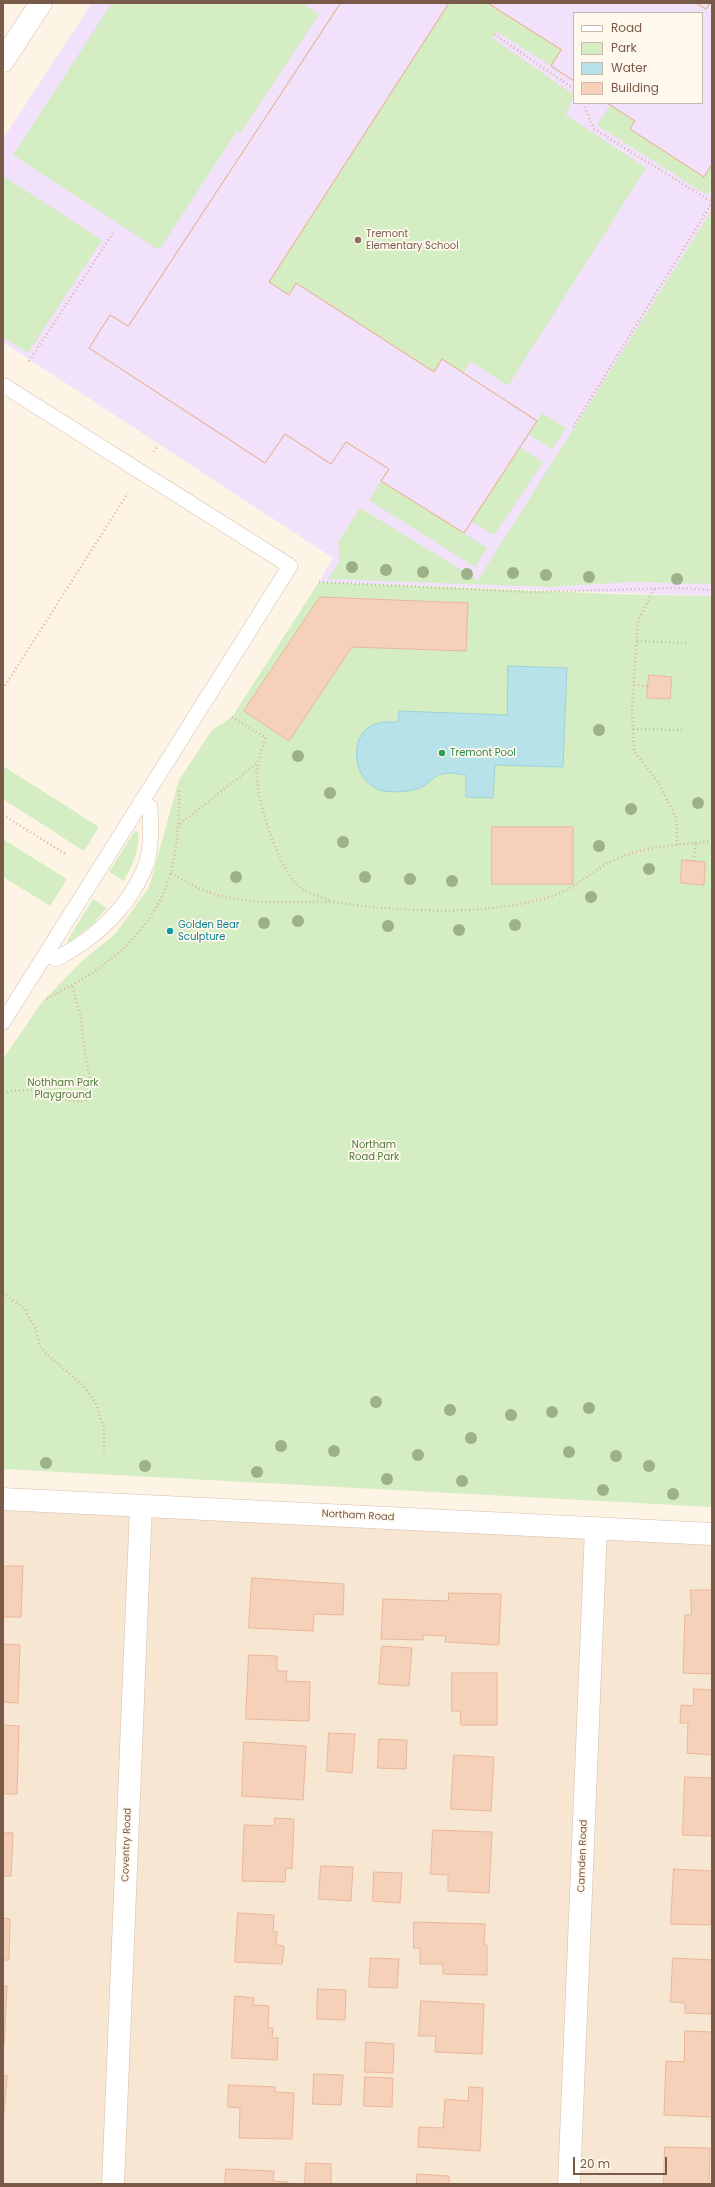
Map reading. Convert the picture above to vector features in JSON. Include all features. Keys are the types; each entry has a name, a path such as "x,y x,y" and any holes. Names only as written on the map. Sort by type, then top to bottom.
{"street":[{"path":"3,61 41,3"},
{"name":"Northam Road","path":"3,1498 712,1534"},
{"name":"Coventry Road","path":"112,2184 141,1506"},
{"name":"Camden Road","path":"569,2184 596,1528"}],"lane":[{"path":"3,385 290,566 3,1022"},
{"path":"46,953 56,959 78,947 112,919 129,894 144,870 152,830 150,807 142,802"}],"path":[{"path":"494,34 573,88"},
{"path":"573,427 712,202 594,129 583,104"},
{"path":"29,361 113,233"},
{"path":"3,689 158,445"},
{"path":"319,582 531,592 654,588 712,590"},
{"path":"654,588 638,621 634,685 634,750 658,782 677,819 677,845"},
{"path":"637,641 687,643"},
{"path":"634,685 648,686"},
{"path":"232,717 266,738 258,763 257,780 269,832 282,862 301,888 333,902"},
{"path":"633,729 684,730"},
{"path":"180,824 258,763"},
{"path":"3,815 67,855"},
{"path":"171,873 204,890 239,900 273,903 333,902 372,907 448,911 525,904 551,897 576,886 606,864 633,852 712,841"},
{"path":"694,861 696,843"},
{"path":"3,1092 22,1090 38,1091 74,1102 86,1100 90,1093 91,1084 84,1048 81,1017 72,984"},
{"path":"3,1293 25,1309 35,1328 41,1349 83,1385 95,1402 104,1428 104,1454"}],"shaded area":[{"name":"Tremont Elementary School","path":"92,3 712,3 712,596 319,582 333,558 3,342 3,139"},
{"path":"3,1499 712,1534 712,2184 3,2184"}],"green space":[{"path":"112,3 301,3 319,14 240,134 237,131 159,250 13,155"},
{"path":"449,3 488,3 561,50 551,66 496,31 492,38 573,94 566,115 646,168 508,386 470,361 464,373 442,359 434,372 297,283 289,295 269,282"},
{"path":"610,105 635,121 630,129 704,177 712,164 712,187 707,195 597,125"},
{"path":"3,176 102,240 28,353 3,337"},
{"path":"712,210 712,584 632,582 549,587 328,579 340,561 338,542 360,508 478,580"},
{"path":"542,413 566,428 552,449 528,434"},
{"path":"520,448 543,462 494,535 471,521"},
{"path":"381,481 487,548 475,567 369,500"},
{"name":"Northam Road Park","path":"319,582 615,594 712,596 712,1507 3,1469 3,1059 42,1002 81,962 116,933 149,887 179,780 212,730 232,717"},
{"path":"3,766 99,827 84,851 3,799"},
{"path":"135,831 138,832 139,839 137,851 124,881 109,872"},
{"path":"3,839 67,879 50,906 3,877"},
{"path":"93,899 107,908 93,924 69,942 67,941"}],"water":[{"path":"508,666 567,668 563,767 495,765 493,798 466,797 466,775 445,773 435,777 420,788 394,792 377,789 369,784 363,777 357,759 359,740 364,732 374,724 398,722 399,711 507,715"}],"building":[{"path":"341,3 449,3 269,282 289,295 296,283 434,372 442,359 537,421 464,533 381,481 389,469 346,442 331,464 285,434 265,463 89,348 110,315 128,326"},
{"path":"341,3 449,3 269,282 289,295 296,283 434,372 442,359 537,421 464,533 381,481 389,469 346,442 331,464 285,434 265,463 89,348 110,315 128,326"},
{"path":"488,3 696,3 706,9 710,3 712,5 712,164 704,177 630,129 635,121 609,104 703,104 703,12 573,12 573,80 551,66 561,50"},
{"path":"488,3 696,3 706,9 710,3 712,5 712,164 704,177 630,129 635,121 609,104 703,104 703,12 573,12 573,80 551,66 561,50"},
{"path":"320,597 468,603 466,651 352,647 289,741 244,711"},
{"path":"649,675 672,677 670,699 647,698"},
{"path":"492,827 573,827 573,884 492,884"},
{"path":"682,860 705,862 704,885 681,883"},
{"path":"3,1566 23,1566 21,1617 3,1617"},
{"path":"252,1578 344,1584 343,1615 314,1614 313,1631 249,1628"},
{"path":"691,1590 712,1590 712,1674 683,1673 685,1615 691,1615"},
{"path":"449,1593 501,1594 499,1645 445,1642 446,1636 423,1635 423,1640 381,1639 383,1599 448,1601"},
{"path":"3,1644 20,1645 18,1703 3,1702"},
{"path":"382,1646 412,1648 409,1686 379,1684"},
{"path":"249,1655 277,1656 277,1671 287,1671 286,1681 310,1682 309,1721 246,1719"},
{"path":"452,1673 497,1673 497,1725 461,1725 460,1711 452,1711"},
{"path":"694,1689 712,1690 712,1755 687,1753 688,1723 680,1723 681,1705 693,1706"},
{"path":"3,1725 19,1726 17,1794 3,1794"},
{"path":"329,1733 355,1734 352,1773 327,1771"},
{"path":"379,1739 407,1740 406,1769 378,1768"},
{"path":"244,1742 306,1746 303,1800 242,1796"},
{"path":"454,1755 494,1757 491,1811 451,1809"},
{"path":"685,1777 712,1778 712,1836 683,1835"},
{"path":"275,1818 294,1819 292,1869 286,1868 285,1882 242,1881 244,1825 274,1826"},
{"path":"433,1830 492,1832 489,1893 448,1891 448,1875 431,1874"},
{"path":"3,1833 13,1833 11,1876 3,1876"},
{"path":"321,1866 353,1867 351,1901 319,1899"},
{"path":"674,1869 712,1871 712,1916 710,1925 671,1924"},
{"path":"374,1872 402,1873 400,1903 373,1901"},
{"path":"238,1913 274,1915 273,1932 277,1932 276,1945 284,1946 282,1964 235,1962"},
{"path":"3,1918 10,1919 9,1960 3,1960"},
{"path":"414,1922 485,1924 484,1945 487,1945 487,1975 443,1974 443,1964 420,1964 420,1948 414,1948"},
{"path":"371,1958 399,1959 397,1988 369,1987"},
{"path":"673,1958 712,1960 711,2014 685,2013 685,2003 671,2002"},
{"path":"3,1986 7,1986 4,2046 3,2046"},
{"path":"318,1989 346,1990 345,2020 317,2019"},
{"path":"235,1996 254,1998 253,2005 269,2006 268,2028 273,2028 272,2038 278,2038 277,2060 232,2058"},
{"path":"421,2001 484,2004 482,2054 435,2052 436,2036 419,2036"},
{"path":"685,2031 712,2032 712,2117 664,2115 666,2061 684,2062"},
{"path":"366,2042 394,2044 393,2073 365,2072"},
{"path":"314,2074 343,2075 341,2105 313,2104"},
{"path":"3,2075 7,2076 3,2124"},
{"path":"365,2077 393,2078 392,2107 364,2106"},
{"path":"229,2085 275,2087 275,2092 294,2093 292,2139 239,2138 240,2108 228,2107"},
{"path":"469,2087 483,2088 480,2151 418,2147 419,2127 443,2128 445,2099 468,2101"},
{"path":"665,2147 710,2148 709,2184 664,2184"},
{"path":"306,2163 331,2164 331,2184 305,2184"},
{"path":"226,2169 274,2171 273,2181 288,2182 288,2184 225,2184"},
{"path":"417,2174 449,2176 449,2184 417,2184"}],"place":[{"name":"Tremont Elementary School","path":"358,240"},
{"name":"Tremont Pool","path":"442,753"},
{"name":"Golden Bear Sculpture","path":"170,931"}],"park label":[{"name":"Nothham Park Playground","path":"63,1088"}]}
